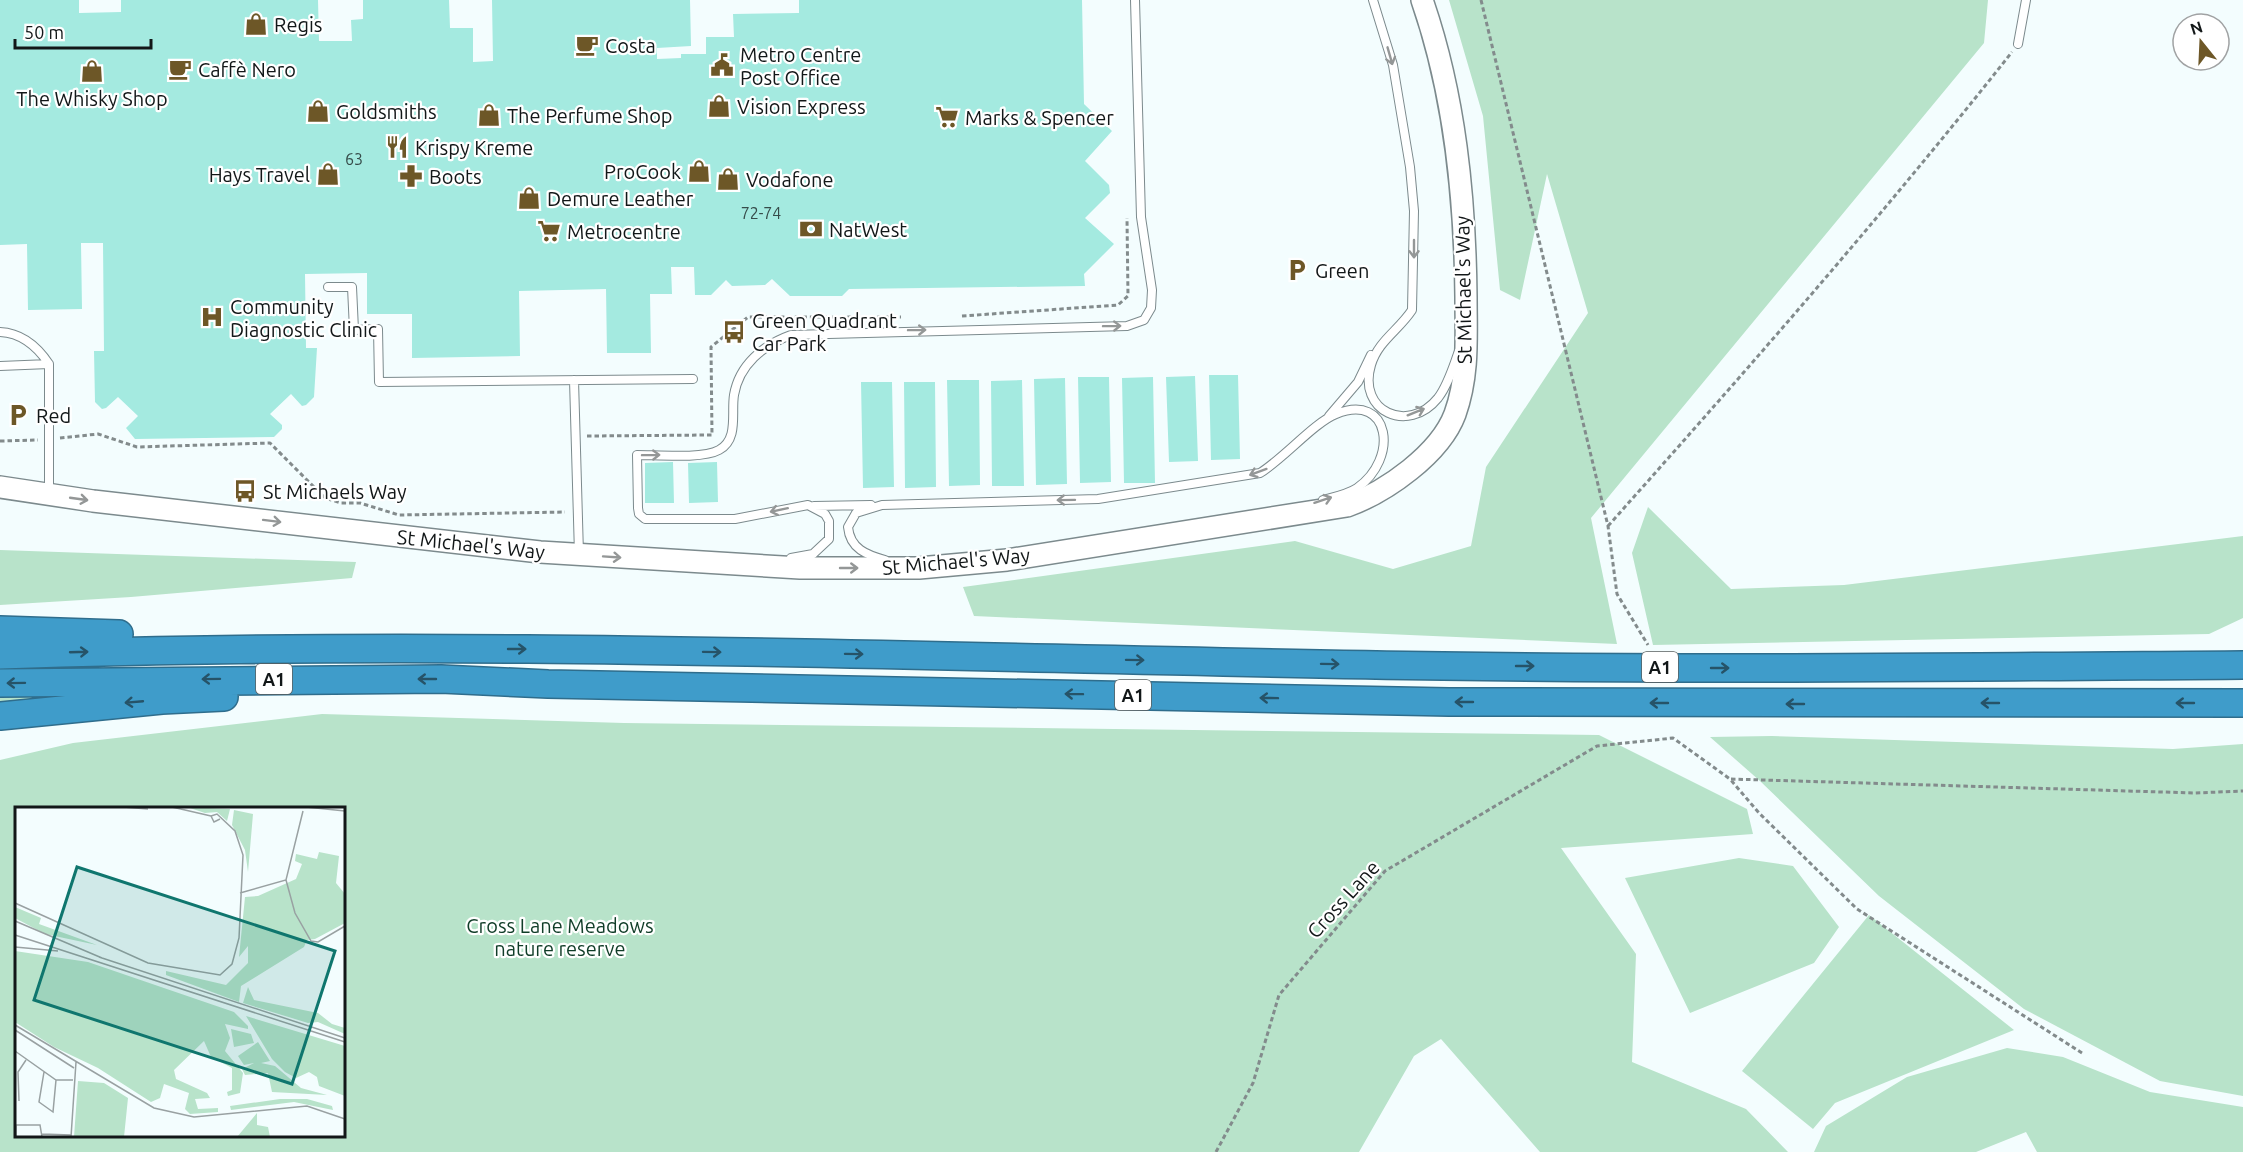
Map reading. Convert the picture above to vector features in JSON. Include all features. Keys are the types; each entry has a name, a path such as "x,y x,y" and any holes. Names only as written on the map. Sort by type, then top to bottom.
{"highway":[{"path":"0,630 276,637 458,649"},
{"name":"A1","path":"0,655 118,651 458,649 1457,666 1824,669 2243,665"},
{"name":"A1","path":"0,683 441,679 548,684 1449,702 2243,703"},
{"path":"0,716 162,700 244,697 433,698 548,684"}],"street":[{"name":"St Michael's Way","path":"0,487 436,541 579,555 800,568 919,568 1007,560 1328,510 1365,500 1400,477 1431,450 1454,415 1467,366 1465,253 1455,139 1443,75 1422,0"}],"lane":[{"path":"1135,0 1141,217 1152,290 1151,308 1144,320 1127,326 791,335 758,353 742,372 734,393 732,435 720,450 705,453 637,455 639,514 645,519 735,519 797,506 1098,499 1260,473 1278,462 1324,421 1358,382 1374,348 1406,320 1412,310 1414,211 1393,65 1373,0"},
{"path":"2018,44 2026,0"},
{"path":"328,287 352,287 354,330 378,329 380,382 693,379"},
{"path":"0,332 24,339 39,349 49,364 50,495"},
{"path":"1385,338 1370,367 1371,392 1380,408 1396,417 1417,413 1437,399 1466,332"},
{"path":"0,366 49,364"},
{"path":"574,380 579,555"},
{"path":"1267,518 1356,489 1378,466 1383,454 1384,435 1381,424 1372,416 1353,410 1334,415 1324,421"},
{"path":"882,505 855,513 848,527 853,543 862,552 872,556 919,568"},
{"path":"726,564 801,558 813,554 823,547 830,531 825,514 813,507"}],"path":[{"path":"1481,0 1608,526 1617,594 1648,645"},
{"path":"1608,526 1772,341 1940,143 2018,44"},
{"name":"Cross Lane","path":"1216,1152 1253,1083 1280,995 1385,871 1597,746 1673,738 1730,779"},
{"path":"1730,779 2195,793 2243,791"},
{"path":"1730,779 1759,813 1857,909 2082,1053"}],"green space":[{"path":"1449,0 1988,0 1984,43 1591,518 1617,644 974,616 963,587 1295,541 1393,569 1471,546 1486,467 1588,313 1547,174 1520,300 1500,290 1483,116"},
{"path":"1648,507 1731,589 1844,585 2243,536 2243,618 2209,634 1653,645 1632,553"},
{"path":"0,550 356,562 352,578 131,597 0,605"},
{"path":"45,692 42,701 0,708 0,695"},
{"name":"Cross Lane Meadows nature reserve","path":"322,714 624,723 1599,735 1747,809 1753,834 1561,848 1636,954 1632,1062 1746,1109 1788,1152 1540,1152 1441,1039 1414,1056 1359,1152 0,1152 0,760 73,743"},
{"path":"1772,736 2173,749 2243,744 2243,1096 2160,1081 2024,1009 1879,896 1760,781 1710,737"},
{"path":"1739,858 1793,866 1839,927 1814,963 1690,1013 1625,878"},
{"path":"1869,915 2014,1030 1835,1103 1813,1129 1742,1071"},
{"path":"2007,1048 2063,1057 2150,1092 2243,1107 2243,1152 2037,1152 2026,1132 1976,1152 1814,1152 1826,1126 1907,1077"}],"building":[{"name":"Metrocentre","path":"0,0 79,0 79,13 121,12 121,0 318,0 319,41 352,41 351,20 363,19 363,0 449,0 450,28 473,28 473,62 493,61 492,0 690,0 691,46 657,48 657,59 681,58 681,54 706,54 706,37 734,37 733,14 799,13 799,0 1082,0 1084,104 1112,131 1085,161 1109,185 1110,193 1085,218 1114,244 1084,274 1085,286 849,289 842,296 790,296 772,279 765,285 732,286 726,280 711,295 695,295 694,267 671,267 672,294 650,294 651,353 607,353 606,289 519,291 520,356 412,358 412,314 367,314 367,273 305,274 306,348 317,348 314,397 302,406 291,394 270,414 282,425 282,429 274,437 135,439 126,428 138,416 118,397 102,409 95,402 94,351 104,351 103,243 81,243 82,309 28,310 27,244 0,245"},
{"path":"1209,375 1238,375 1240,459 1211,460"},
{"path":"1195,376 1198,461 1169,462 1166,377"},
{"path":"1078,377 1109,377 1111,482 1080,483"},
{"path":"1153,377 1155,483 1124,483 1122,378"},
{"path":"1065,378 1067,484 1036,485 1034,379"},
{"path":"947,380 979,380 980,485 949,486"},
{"path":"1022,380 1024,486 992,486 991,381"},
{"path":"861,382 892,382 894,487 863,488"},
{"path":"904,382 935,382 936,487 905,488"},
{"path":"673,462 674,503 645,503 645,463"},
{"path":"717,462 718,502 689,503 688,463"}],"place":[{"name":"Regis","path":"256,24"},
{"name":"Costa","path":"587,45"},
{"name":"Metro Centre Post Office","path":"722,65"},
{"name":"Caffè Nero","path":"180,69"},
{"name":"The Whisky Shop","path":"92,71"},
{"name":"Vision Express","path":"719,106"},
{"name":"Goldsmiths","path":"318,111"},
{"name":"The Perfume Shop","path":"489,115"},
{"name":"Marks & Spencer","path":"947,117"},
{"name":"Krispy Kreme","path":"397,147"},
{"name":"ProCook","path":"699,171"},
{"name":"Hays Travel","path":"328,174"},
{"name":"Boots","path":"411,176"},
{"name":"Vodafone","path":"728,179"},
{"name":"Demure Leather","path":"529,198"},
{"name":"NatWest","path":"811,229"},
{"name":"Metrocentre","path":"549,231"},
{"name":"Green","path":"1297,270"},
{"name":"Community Diagnostic Clinic","path":"212,317"},
{"name":"Green Quadrant Car Park","path":"734,332"},
{"name":"Red","path":"18,415"},
{"name":"St Michaels Way","path":"245,491"}]}
